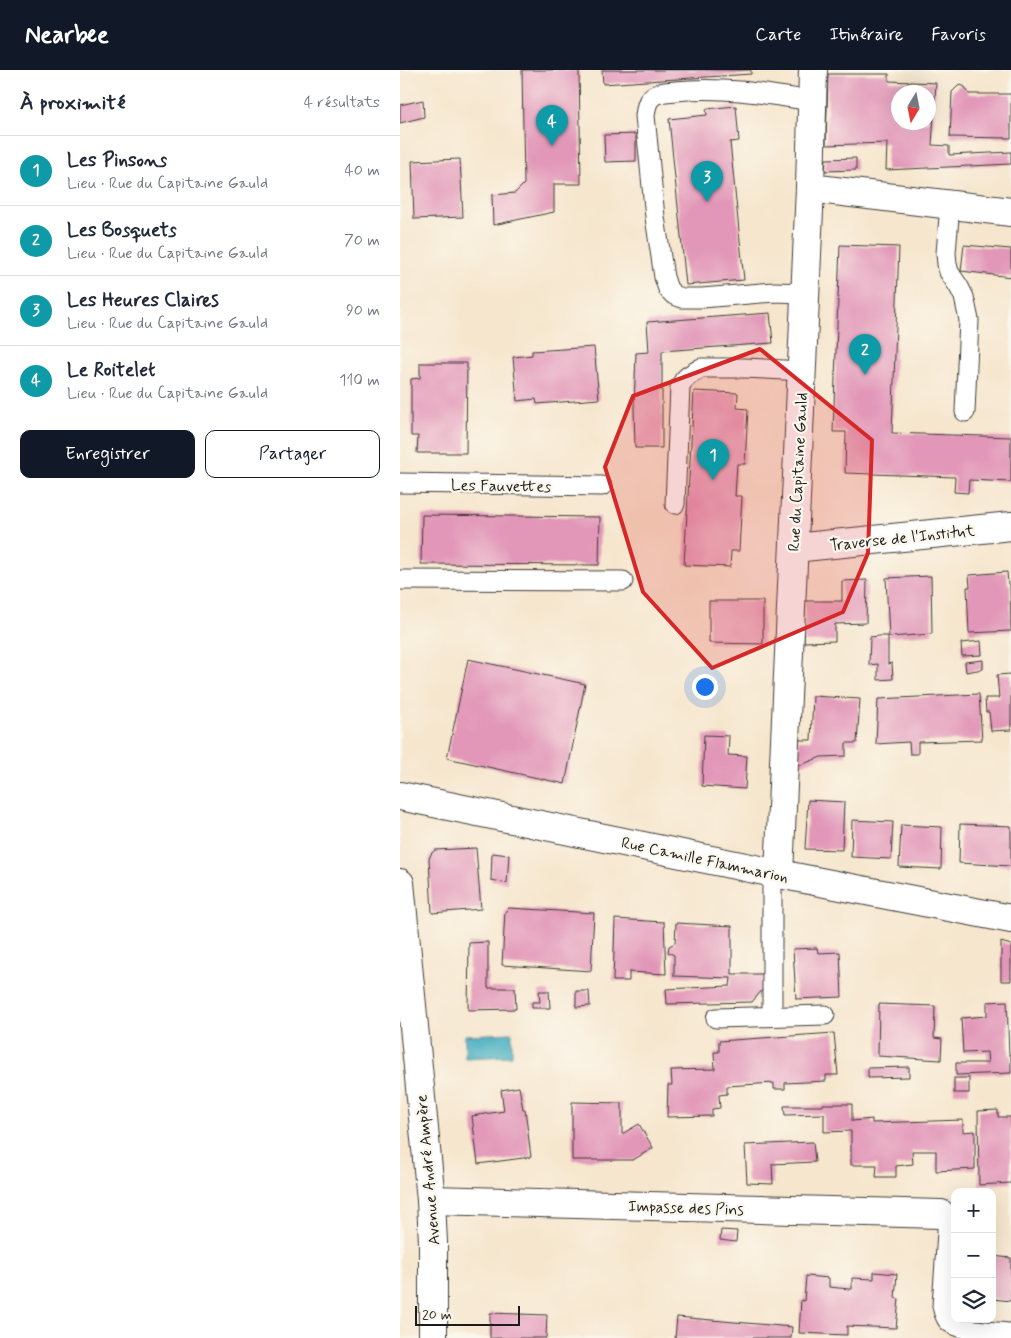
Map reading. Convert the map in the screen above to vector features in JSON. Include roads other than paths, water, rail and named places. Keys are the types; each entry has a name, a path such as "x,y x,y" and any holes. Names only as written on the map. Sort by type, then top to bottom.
{"street":[{"name":"Rue du Capitaine Gauld","path":"776,873 794,548 810,188 813,70"},
{"path":"810,188 1011,212"},
{"name":"Traverse de l'Institut","path":"794,548 1011,526"},
{"name":"Rue Camille Flammarion","path":"400,796 1011,919"},
{"name":"Avenue André Ampère","path":"400,883 431,1200 433,1338"},
{"name":"Impasse des Pins","path":"431,1200 940,1214"}],"lane":[{"path":"805,293 774,292 682,298 674,295 668,289 664,277 655,217 645,116 647,105 651,98 659,93 686,90 728,89 812,101"},
{"path":"950,205 946,253 947,264 949,272 964,297 969,320 965,412"},
{"path":"675,504 680,387 684,380 701,368 802,371"},
{"name":"Les Fauvettes","path":"400,484 602,486"},
{"path":"400,580 623,581"},
{"path":"772,1016 776,873"},
{"path":"716,1018 825,1015"},
{"path":"940,1214 947,1226 942,1306 944,1314 948,1320 966,1333 1011,1333"}],"water":[{"path":"512,1033 512,1056 465,1058 465,1035"}],"place":[{"name":"Le Roitelet","path":"552,146"},
{"name":"Les Heures Claires","path":"707,202"},
{"name":"Les Bosquets","path":"865,375"},
{"name":"Les Pinsons","path":"713,480"}]}
